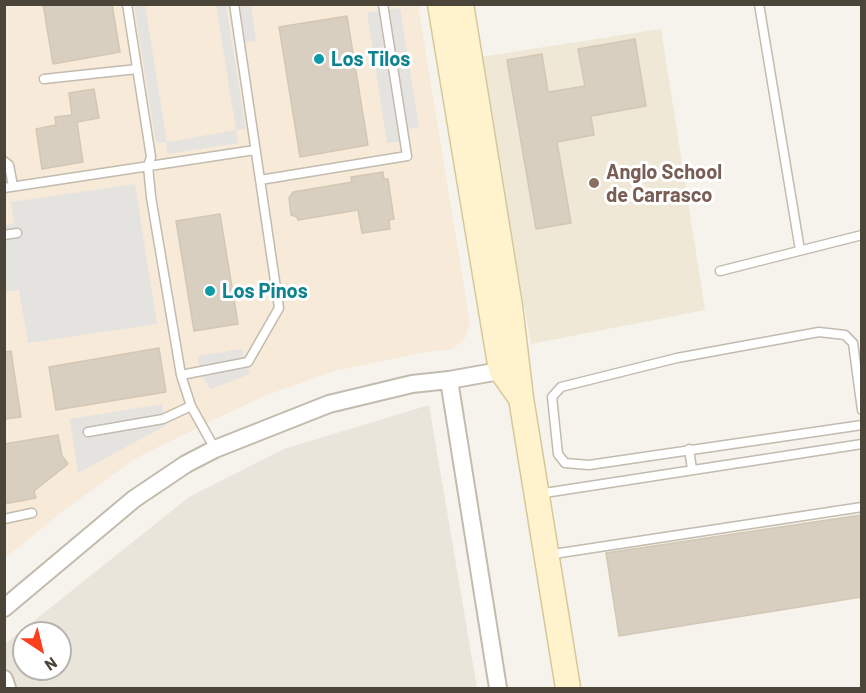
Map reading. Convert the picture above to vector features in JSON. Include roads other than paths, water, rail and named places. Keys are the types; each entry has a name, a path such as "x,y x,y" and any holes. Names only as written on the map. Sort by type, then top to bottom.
{"street":[{"path":"440,4 509,369 521,399 568,688"},
{"path":"461,4 509,369"},
{"path":"4,608 134,499 186,464 215,449 330,404 412,384 509,369"},
{"path":"449,380 498,688"},
{"path":"4,679 7,688"}],"lane":[{"path":"127,4 151,157 148,166 151,197 181,375 191,406 215,449"},
{"path":"181,375 248,362 279,308 234,4"},
{"path":"260,180 407,156 382,4"},
{"path":"759,4 800,250"},
{"path":"44,79 137,69"},
{"path":"4,161 9,165 9,187 255,150"},
{"path":"4,235 17,233"},
{"path":"720,271 861,235"},
{"path":"861,410 853,343 845,335 819,332 677,358 561,387 552,397 558,454 565,463 589,465 861,425"},
{"path":"88,432 163,419 191,406"},
{"path":"537,494 861,444"},
{"path":"689,449 692,469"},
{"path":"546,555 861,507"},
{"path":"4,519 32,513"}],"place":[{"name":"Los Tilos","path":"319,59"},
{"name":"Anglo School de Carrasco","path":"594,183"},
{"name":"Los Pinos","path":"210,291"}]}
